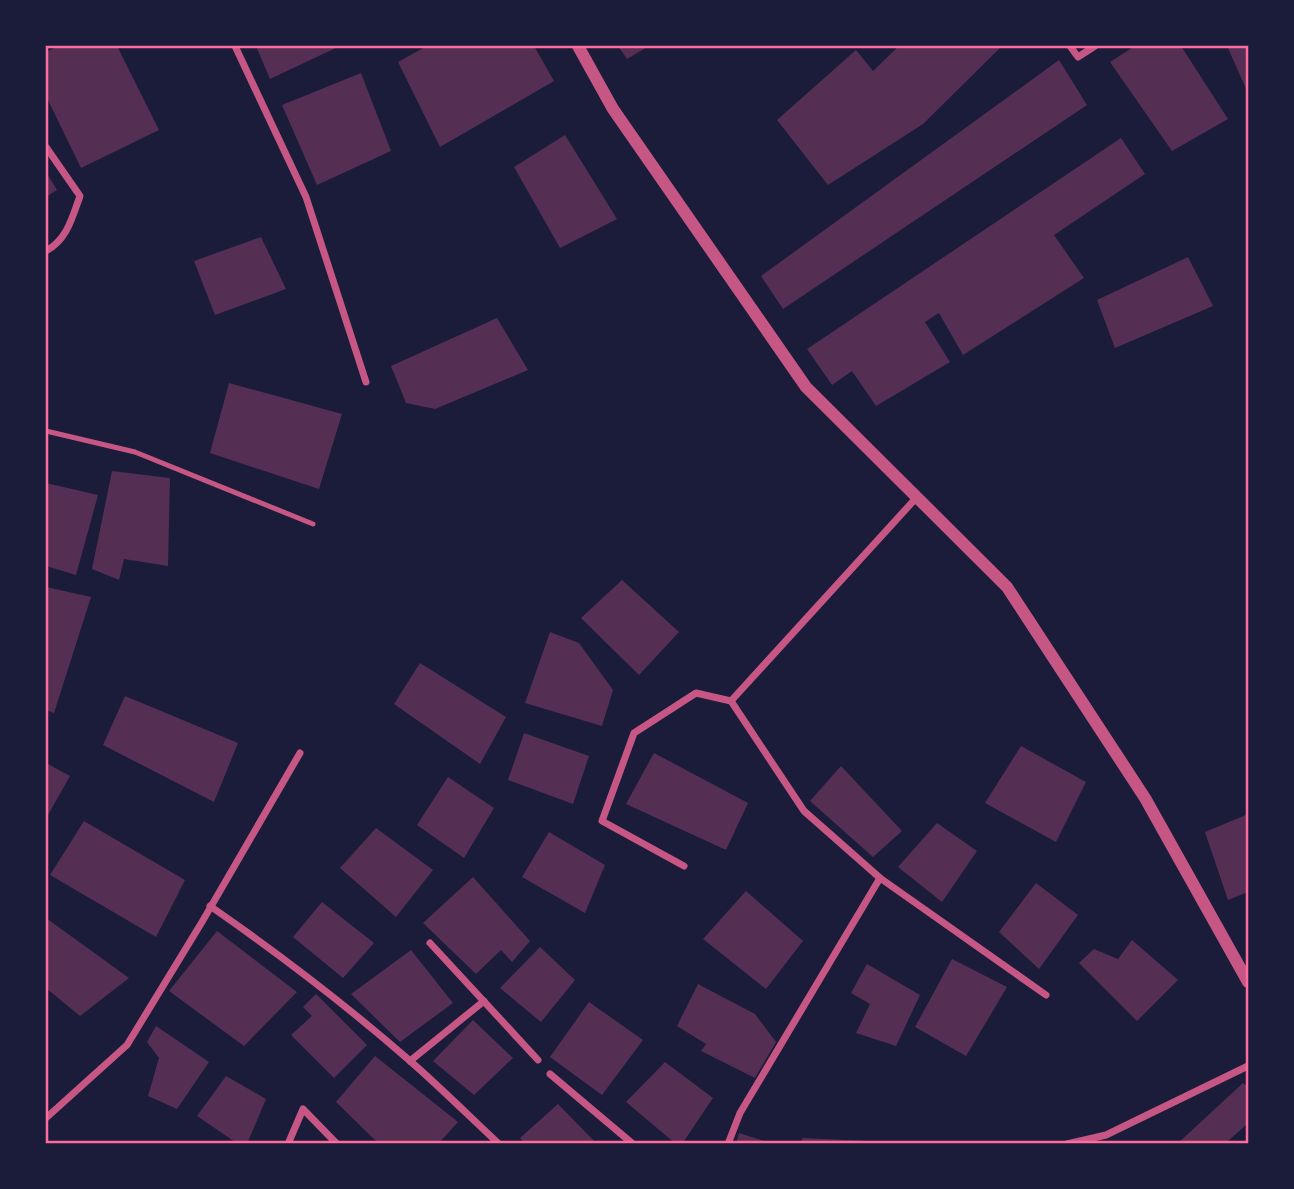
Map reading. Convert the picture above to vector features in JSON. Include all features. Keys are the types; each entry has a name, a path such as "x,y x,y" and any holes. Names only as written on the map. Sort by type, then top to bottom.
{"street":[{"path":"235,46 306,197 366,382"},
{"path":"578,46 613,109 806,387 1007,587 1145,798 1248,982"},
{"path":"1070,46 1078,57 1095,46"},
{"path":"46,147 80,196 68,229 54,247 46,251"},
{"path":"731,701 917,497"},
{"path":"684,866 602,821 634,733 696,692 731,701 804,811 880,878 1046,995"},
{"path":"46,1118 127,1045 300,753"},
{"path":"728,1143 740,1113 880,878"},
{"path":"210,906 280,956 410,1061 499,1143"},
{"path":"430,943 538,1060"},
{"path":"410,1061 484,1001"},
{"path":"1067,1143 1106,1135 1248,1066"},
{"path":"551,1074 633,1143"},
{"path":"288,1143 303,1109 337,1143"}],"lane":[{"path":"46,431 135,452 313,524"}],"building":[{"path":"58,46 117,46 159,130 81,168 46,96 46,52"},
{"path":"256,46 340,46 270,79"},
{"path":"427,46 534,46 554,81 440,147 398,62"},
{"path":"618,46 649,46 627,59"},
{"path":"899,46 1002,46 923,124 828,185 777,120 856,50 873,71"},
{"path":"1135,46 1181,46 1228,119 1172,151 1110,62"},
{"path":"1227,46 1248,46 1248,93"},
{"path":"1059,60 1087,105 783,309 761,276"},
{"path":"361,73 391,151 317,185 282,105"},
{"path":"565,135 617,219 560,248 514,167"},
{"path":"1121,138 1145,174 1054,235 1084,278 963,355 939,313 925,322 950,362 876,406 852,371 832,385 807,349"},
{"path":"46,172 57,190 46,197"},
{"path":"261,237 286,289 215,315 194,261"},
{"path":"1188,257 1213,306 1115,348 1097,300"},
{"path":"497,318 528,370 435,409 406,403 391,366"},
{"path":"229,383 342,414 319,489 210,453"},
{"path":"112,471 170,478 168,566 124,559 119,580 92,569"},
{"path":"46,483 98,495 76,575 46,566"},
{"path":"622,580 679,632 639,675 581,618"},
{"path":"46,587 91,597 54,713 46,710"},
{"path":"550,632 579,643 613,690 602,726 525,703"},
{"path":"420,663 506,717 480,764 394,704"},
{"path":"125,696 238,743 214,802 103,745"},
{"path":"524,733 589,756 573,804 508,780"},
{"path":"1021,746 1086,782 1056,842 985,803"},
{"path":"654,753 748,803 726,850 626,804"},
{"path":"46,763 70,776 48,815 46,814"},
{"path":"841,766 902,831 873,857 810,801"},
{"path":"448,777 494,808 464,858 417,825"},
{"path":"1248,814 1248,892 1228,900 1205,832"},
{"path":"84,821 185,880 156,937 50,875"},
{"path":"937,823 977,851 942,902 898,867"},
{"path":"376,828 433,870 396,917 340,868"},
{"path":"549,832 605,865 585,913 522,877"},
{"path":"473,877 530,941 512,962 501,950 476,974 423,923"},
{"path":"1036,883 1078,915 1039,969 999,932"},
{"path":"746,891 803,941 766,989 703,939"},
{"path":"322,902 374,943 343,978 293,937"},
{"path":"46,918 129,978 80,1016 46,988"},
{"path":"217,931 297,992 244,1046 169,991"},
{"path":"1132,940 1178,980 1137,1021 1079,963 1094,949 1118,959"},
{"path":"540,947 575,980 541,1022 500,988"},
{"path":"411,950 453,1003 400,1042 351,994"},
{"path":"952,959 1007,987 966,1056 915,1027"},
{"path":"867,964 920,995 896,1046 856,1033 870,1004 851,993"},
{"path":"698,984 755,1014 776,1042 755,1078 701,1051 706,1044 677,1026"},
{"path":"316,994 367,1045 334,1078 291,1035 312,1016 303,1007"},
{"path":"589,1002 643,1040 602,1095 550,1057"},
{"path":"473,1020 513,1058 474,1095 433,1061"},
{"path":"156,1026 209,1062 177,1109 148,1096 159,1058 147,1042"},
{"path":"375,1056 458,1122 438,1144 379,1144 336,1102"},
{"path":"665,1062 713,1098 682,1144 676,1144 626,1102"},
{"path":"226,1076 266,1099 247,1144 238,1144 197,1116"},
{"path":"1243,1083 1248,1087 1248,1123 1228,1141 1230,1144 1177,1144"},
{"path":"558,1104 597,1144 525,1144 520,1138"},
{"path":"739,1133 770,1143 770,1144 736,1144"},
{"path":"802,1138 868,1141 868,1144 802,1144"}]}
